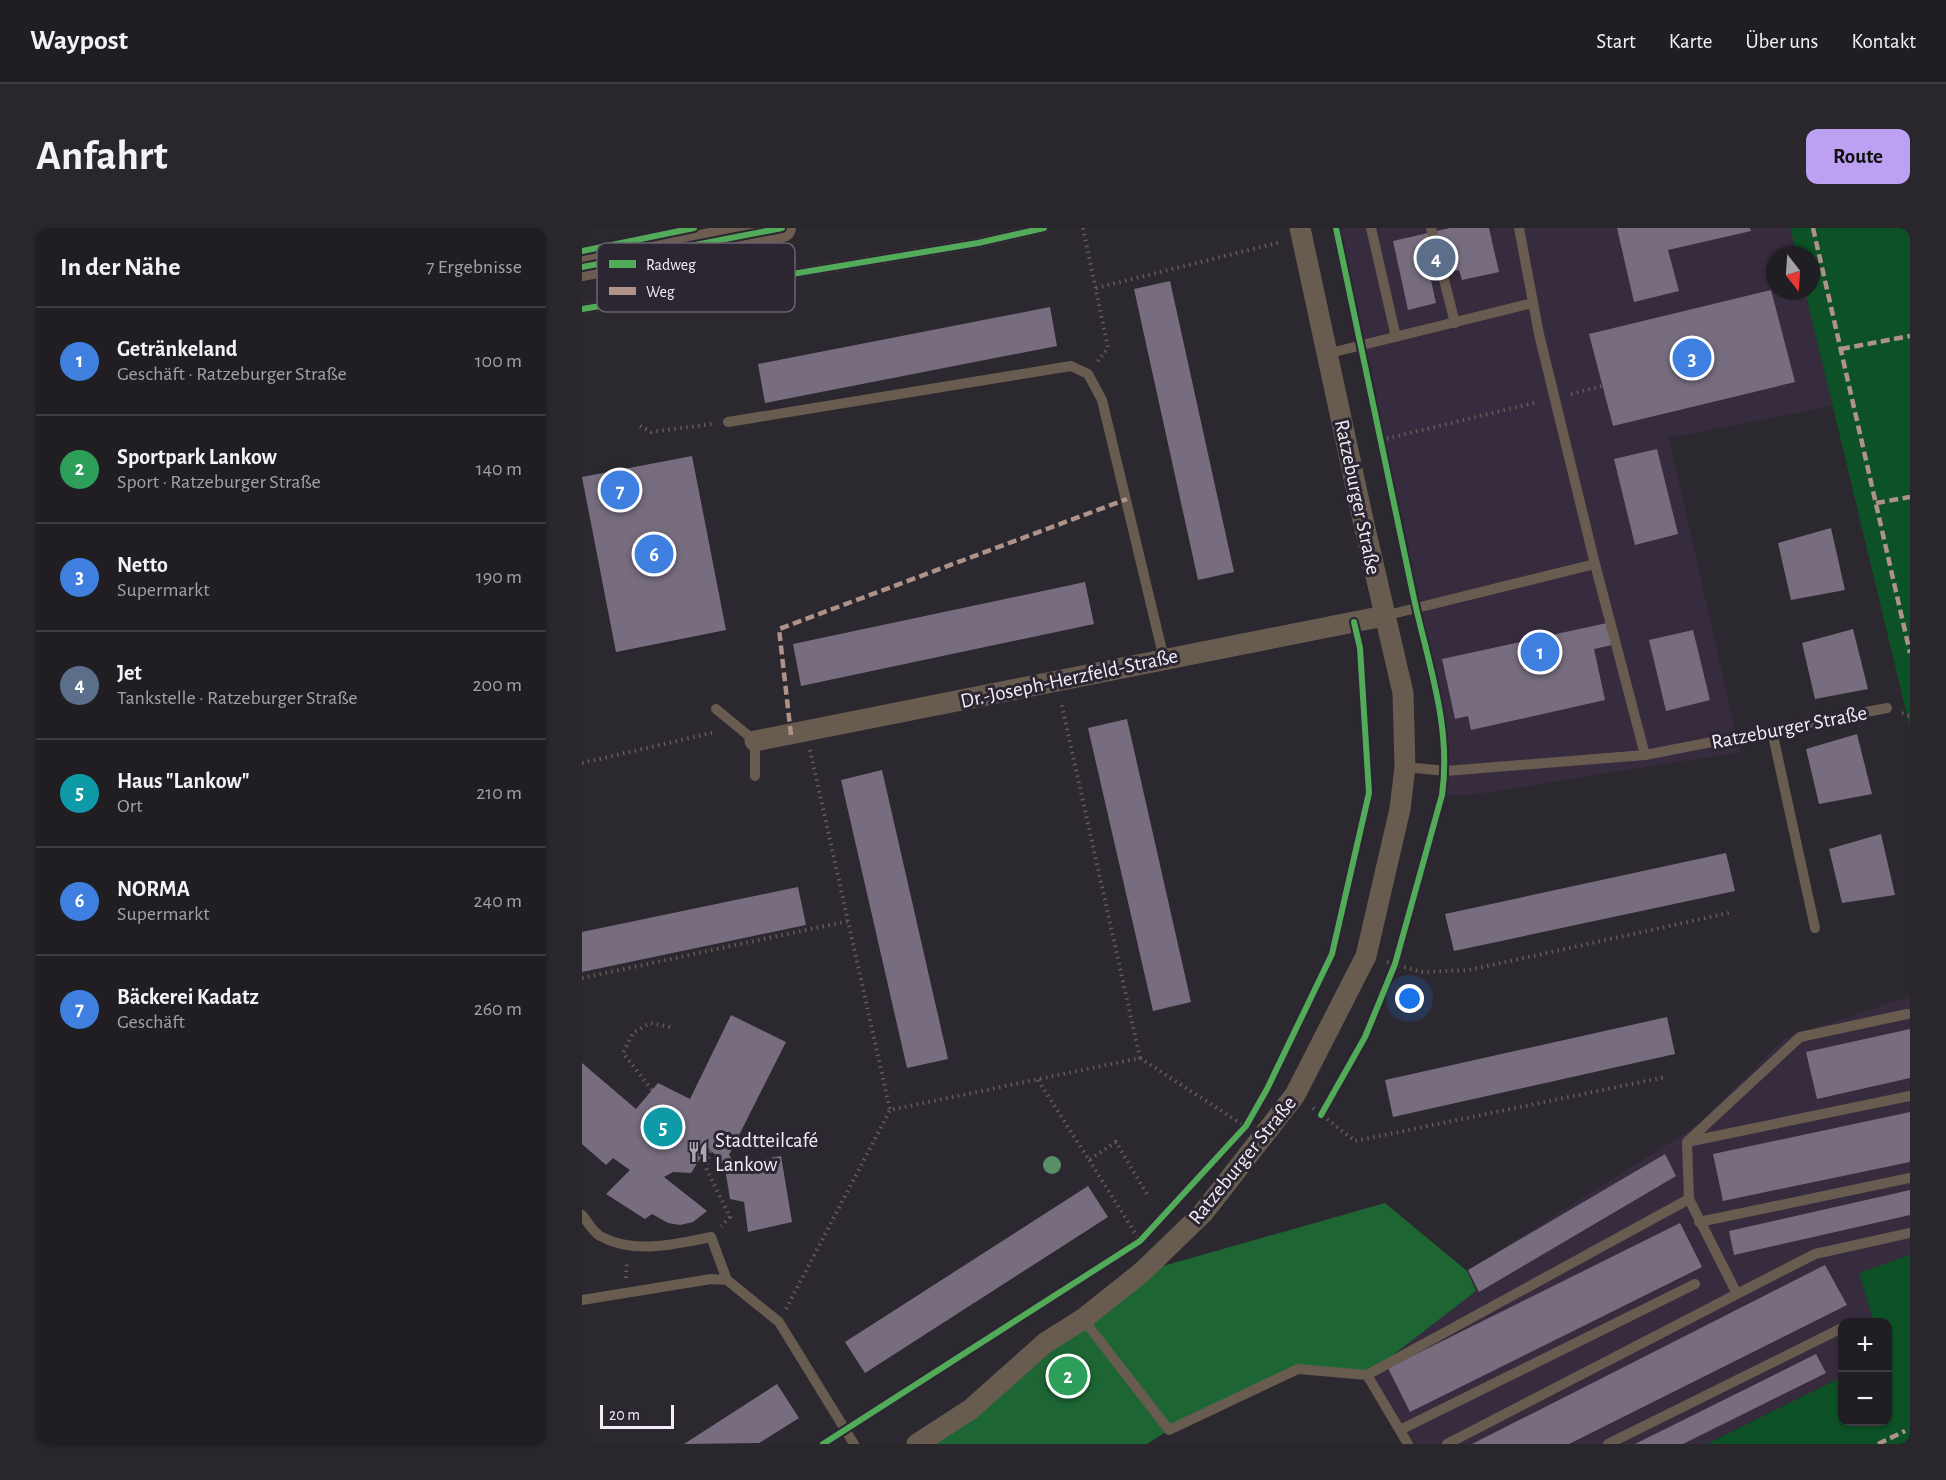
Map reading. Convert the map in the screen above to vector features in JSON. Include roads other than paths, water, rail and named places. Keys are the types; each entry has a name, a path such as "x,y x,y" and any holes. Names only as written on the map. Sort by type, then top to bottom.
{"street":[{"path":"705,243 782,228"},
{"name":"Ratzeburger Straße","path":"917,1444 971,1409 1045,1343 1083,1319 1142,1272 1203,1213 1261,1142 1295,1095 1366,956 1400,809 1406,767 1403,693 1326,354 1301,232"},
{"path":"582,267 597,264"},
{"name":"Dr.-Joseph-Herzfeld-Straße","path":"755,741 1384,616"}],"lane":[{"path":"795,274 978,243 1044,228"},
{"path":"1371,228 1396,337"},
{"path":"1431,228 1455,323"},
{"path":"1520,233 1533,303 1595,564 1645,756"},
{"path":"1326,354 1533,303"},
{"path":"582,309 597,306"},
{"path":"728,422 1071,366 1088,374 1102,400 1164,658"},
{"path":"1384,616 1595,564"},
{"name":"Ratzeburger Straße","path":"1406,767 1446,771 1645,756 1887,708"},
{"path":"716,709 755,741 755,776"},
{"path":"1772,731 1815,928"},
{"path":"1737,1294 1689,1199 1687,1142 1800,1037 1907,1014"},
{"path":"1687,1142 1910,1096"},
{"path":"1700,1222 1910,1178"},
{"path":"1083,1319 1169,1430 1298,1369 1367,1375 1689,1199"},
{"path":"582,1215 599,1236 629,1246 664,1246 711,1237 727,1280 779,1322 854,1444"},
{"path":"1447,1444 1815,1254 1910,1233"},
{"path":"582,1300 711,1279 727,1280"},
{"path":"1400,1430 1695,1284"},
{"path":"1608,1444 1838,1330"},
{"path":"1367,1375 1408,1444"}],"place":[{"name":"Jet","path":"1436,258"},
{"name":"Netto","path":"1692,358"},
{"name":"Bäckerei Kadatz","path":"620,490"},
{"name":"NORMA","path":"654,554"},
{"name":"Getränkeland","path":"1540,652"},
{"name":"Haus \"Lankow\"","path":"663,1127"},
{"name":"Stadtteilcafé Lankow","path":"698,1152"},
{"name":"Sportpark Lankow","path":"1068,1376"}]}
